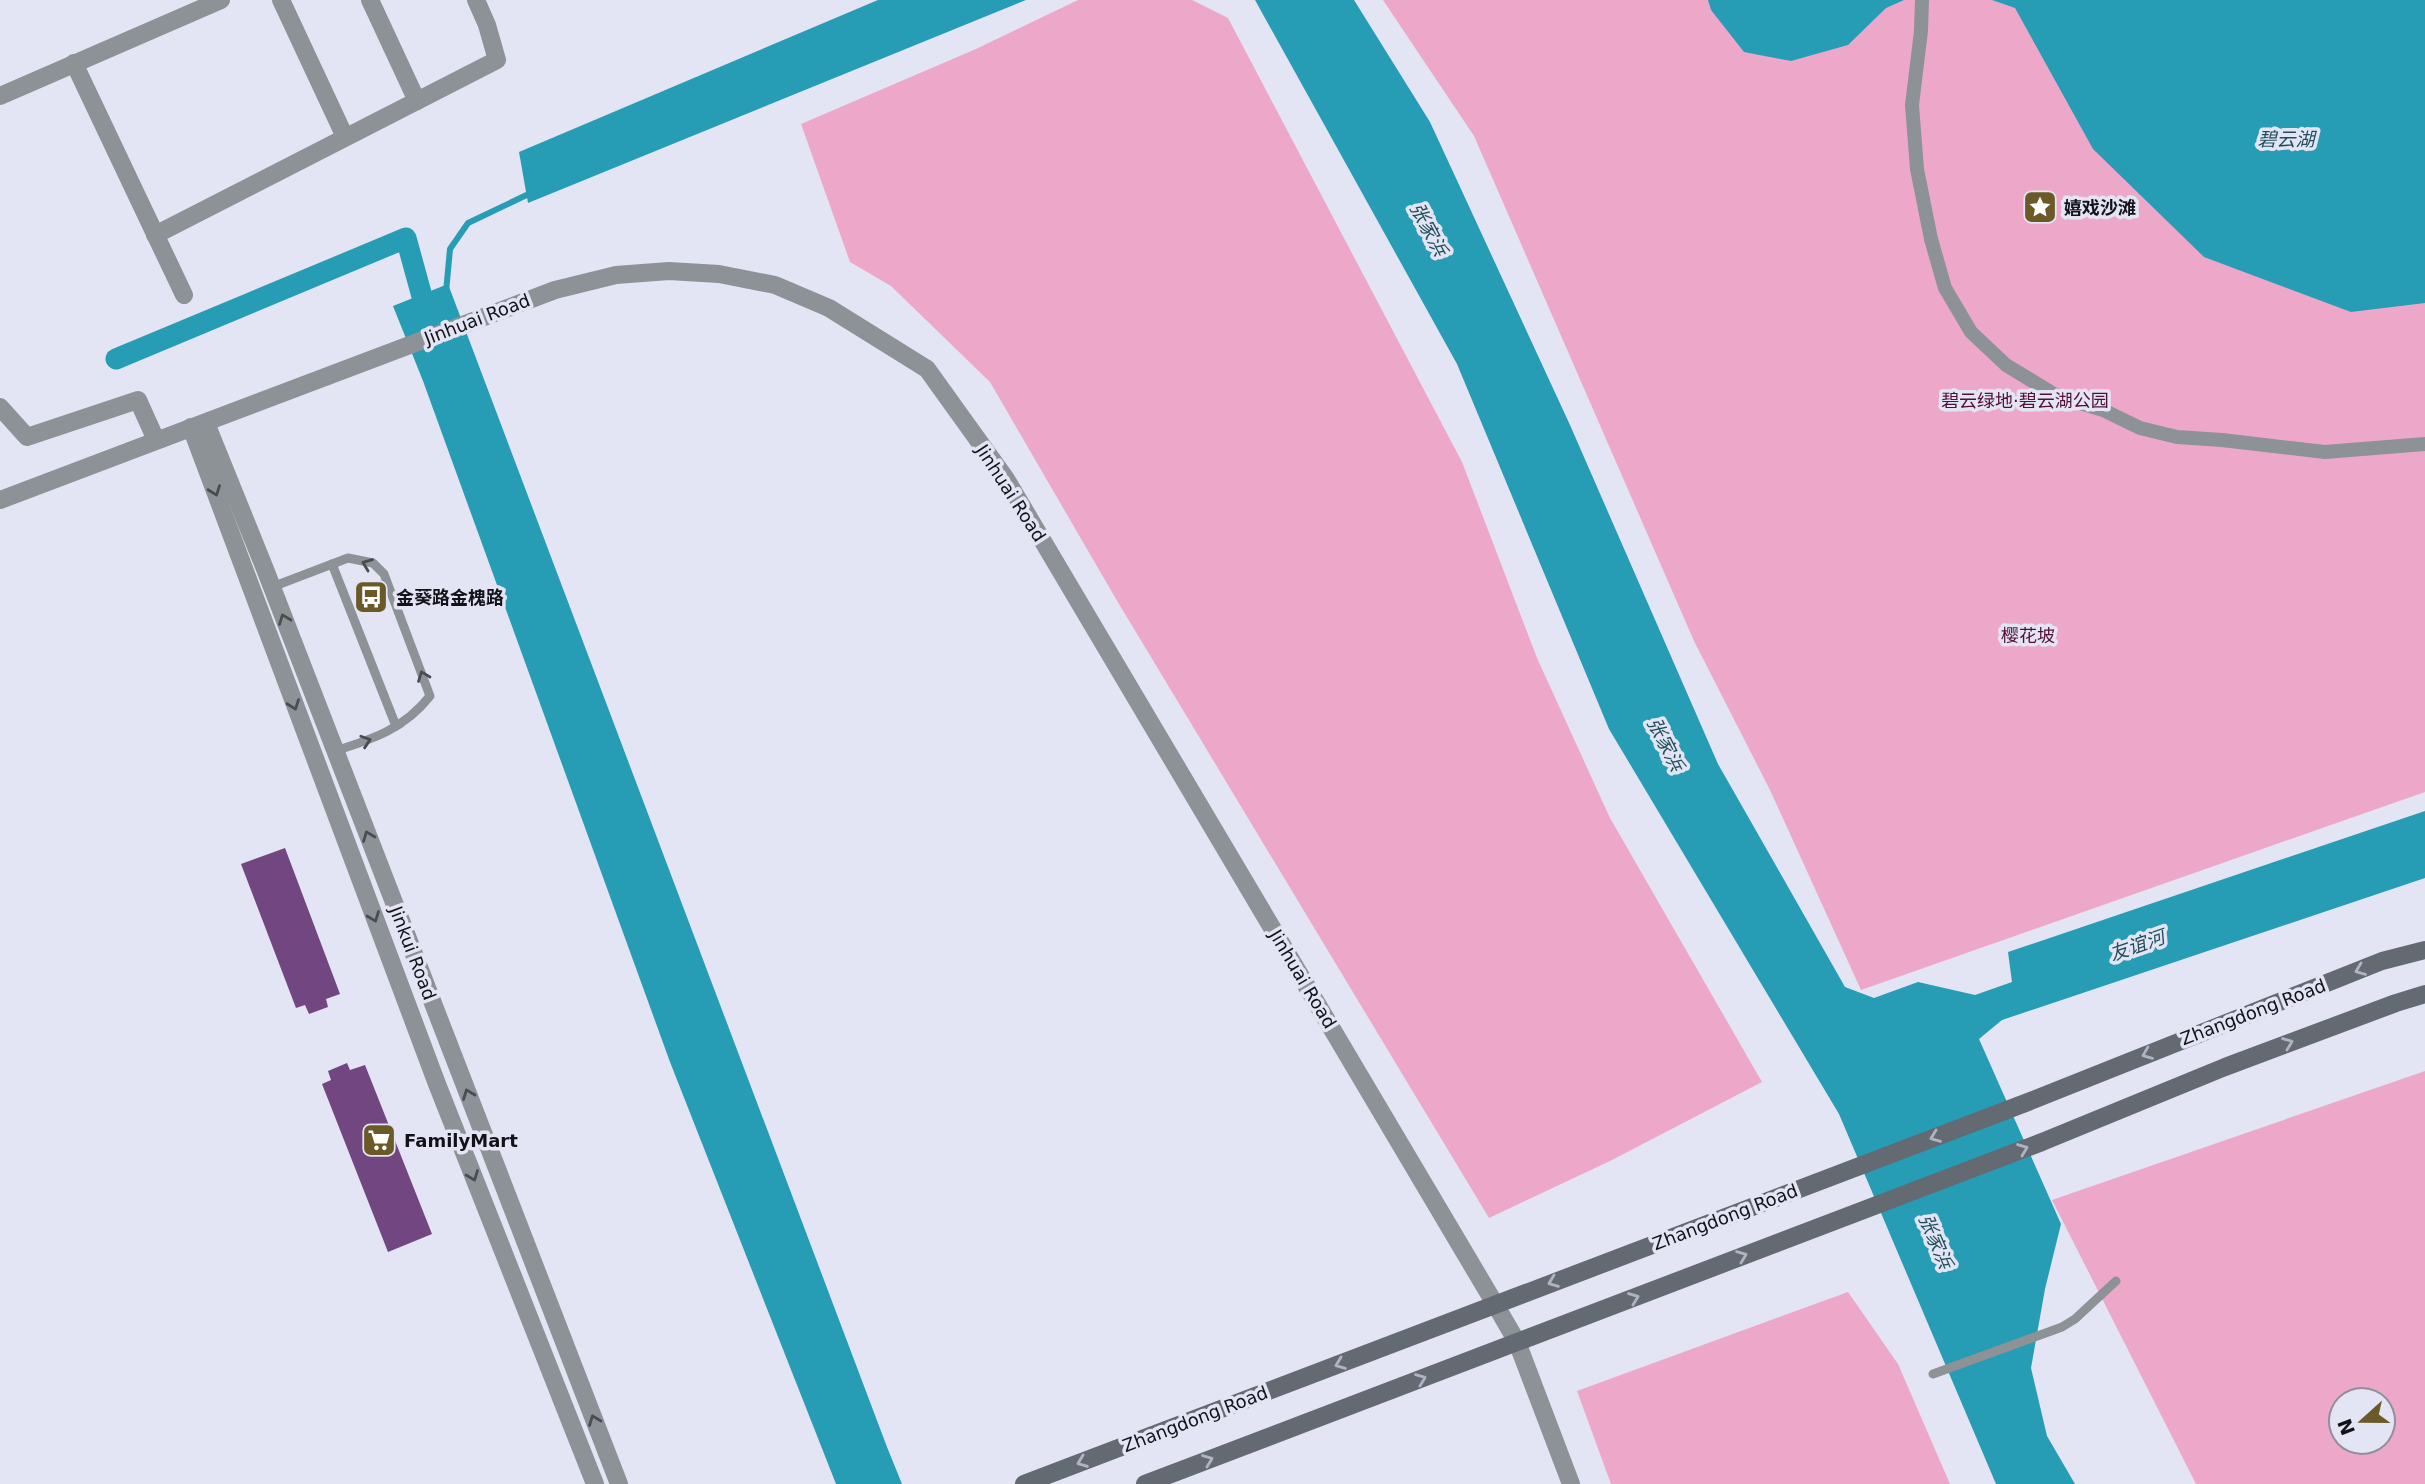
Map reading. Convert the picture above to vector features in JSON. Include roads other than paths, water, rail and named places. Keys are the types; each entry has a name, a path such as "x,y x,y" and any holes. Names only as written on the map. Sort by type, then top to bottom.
{"main road":[{"name":"Zhangdong Road","path":"1024,1484 2028,1102 2382,961 2425,950"},
{"path":"1144,1484 2029,1147 2225,1067 2425,994"}],"street":[{"path":"0,96 221,0"},
{"path":"281,0 345,137"},
{"path":"370,0 417,101"},
{"path":"155,235 497,60 487,25 476,0"},
{"path":"1922,0 1912,105 1917,169 1931,239 1944,288 1970,332 2006,365 2057,396 2103,410 2140,428 2177,437 2325,452 2425,444"},
{"path":"74,64 184,295"},
{"name":"Jinhuai Road","path":"0,500 555,289 617,275 669,271 719,274 775,285 829,308 927,369 1006,479 1496,1304 1517,1342 1571,1484"},
{"path":"0,407 27,438 138,400 156,440"},
{"name":"Jinkui Road","path":"199,425 272,587 619,1484"},
{"name":"Jinkui Road","path":"199,425 433,1072 595,1484"}],"lane":[{"path":"272,587 348,558 373,563 384,574 430,696 417,713 378,737 335,751"},
{"path":"332,564 396,726"},
{"path":"1933,1374 2062,1327 2075,1319 2116,1281"}],"water":[{"path":"878,0 1026,0 528,203 519,152"},
{"path":"1255,0 1354,0 1430,122 1570,425 1718,764 1845,987 1874,998 1918,982 1975,995 2012,982 2008,952 2425,811 2425,878 2002,1020 1979,1039 2061,1224 2045,1289 2031,1368 2047,1436 2075,1484 1996,1484 1839,1114 1609,729 1457,364"},
{"path":"1708,0 1904,0 1886,8 1848,45 1791,61 1744,52 1711,10"},
{"name":"碧云湖","path":"1992,0 2425,0 2425,303 2351,312 2204,257 2093,149 2015,8"},
{"path":"448,284 902,1484 836,1484 670,1062 423,381 393,306"}],"waterway":[{"path":"446,292 450,249 468,223 533,192"},
{"path":"116,359 406,238 429,322"}],"place":[{"name":"嬉戏沙滩","path":"2040,207"},
{"name":"金葵路金槐路","path":"371,597"},
{"name":"FamilyMart","path":"379,1140"}],"water label":[{"name":"张家浜","path":"1429,229"},
{"name":"张家浜","path":"1666,744"},
{"name":"友谊河","path":"2137,945"},
{"name":"张家浜","path":"1936,1241"}],"park label":[{"name":"碧云绿地·碧云湖公园","path":"2025,400"},
{"name":"樱花坡","path":"2028,635"}]}
